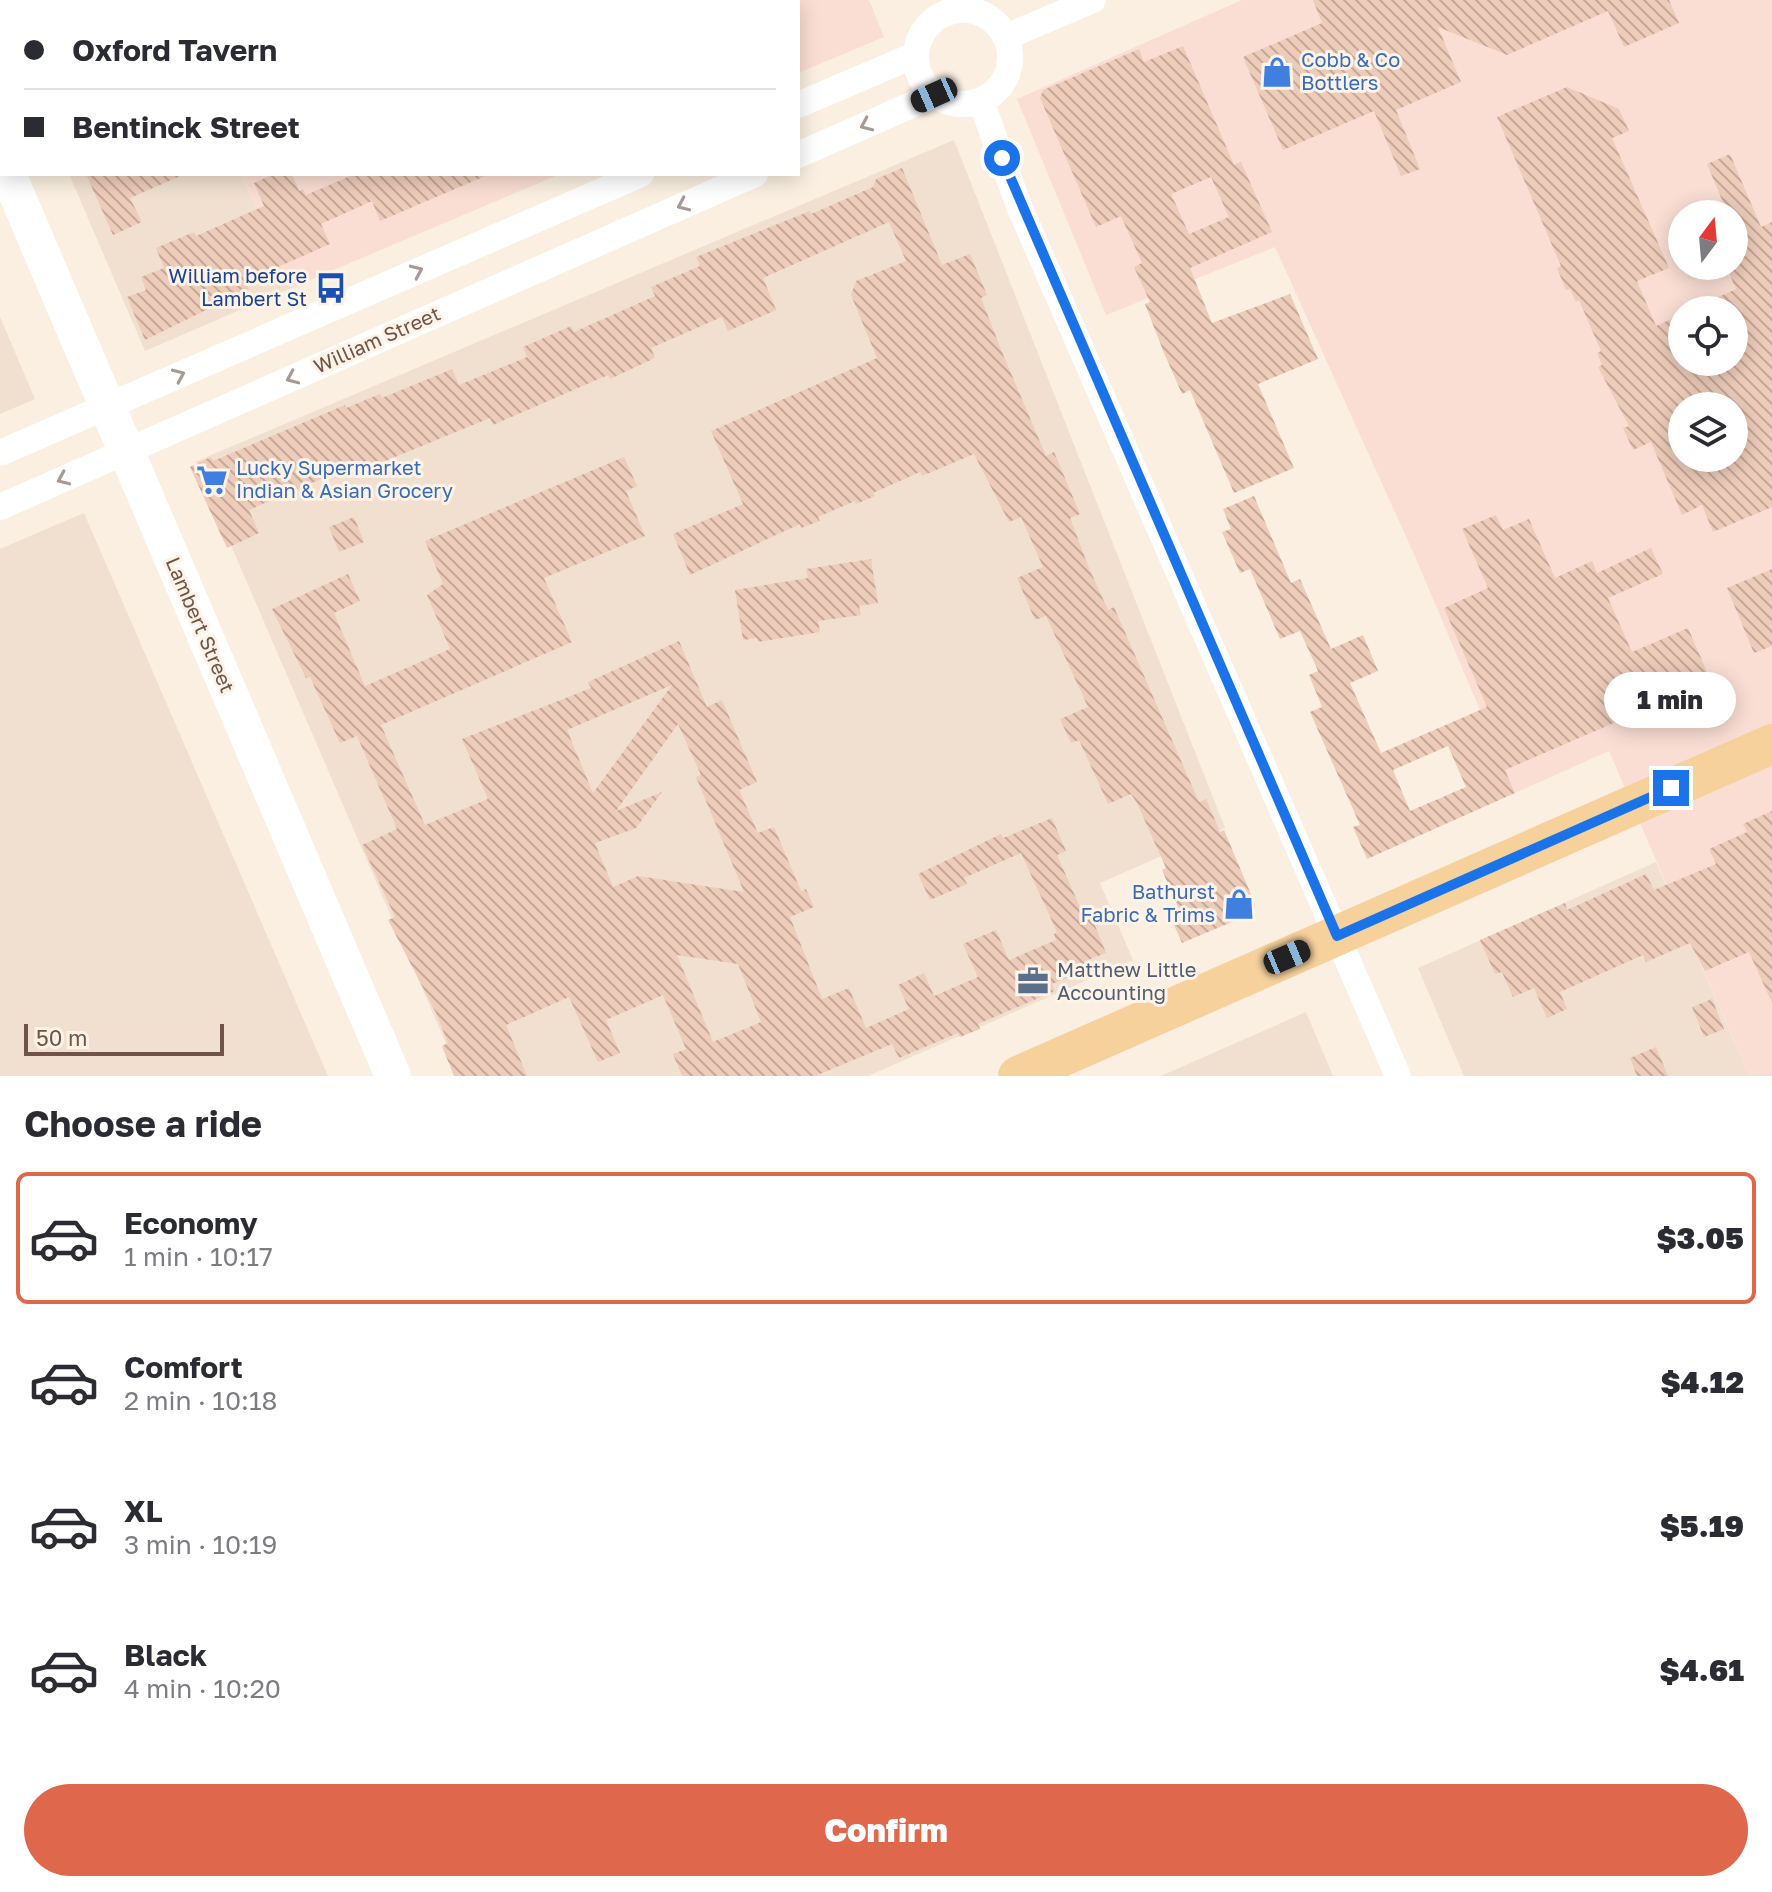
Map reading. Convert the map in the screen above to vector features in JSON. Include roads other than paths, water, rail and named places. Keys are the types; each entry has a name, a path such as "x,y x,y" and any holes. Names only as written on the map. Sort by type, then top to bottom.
{"main road":[{"name":"Lambert Street","path":"9,176 393,1076"},
{"path":"1018,1076 1772,744"}],"street":[{"path":"1006,37 1093,0"},
{"path":"941,7 980,13 991,19 1006,37 1010,52 1004,82 981,101 948,103 934,95 920,77 915,55 923,30 941,7"},
{"path":"800,104 915,55"},
{"path":"800,154 934,95"},
{"path":"981,101 1019,206 1398,1076"},
{"path":"0,453 636,176"},
{"name":"William Street","path":"0,507 750,176"}],"place":[{"name":"Cobb & Co Bottlers","path":"1277,72"},
{"name":"William before Lambert St","path":"331,288"},
{"name":"Lucky Supermarket Indian & Asian Grocery","path":"212,480"},
{"name":"Bathurst Fabric & Trims","path":"1239,904"},
{"name":"Matthew Little Accounting","path":"1033,981"}]}
